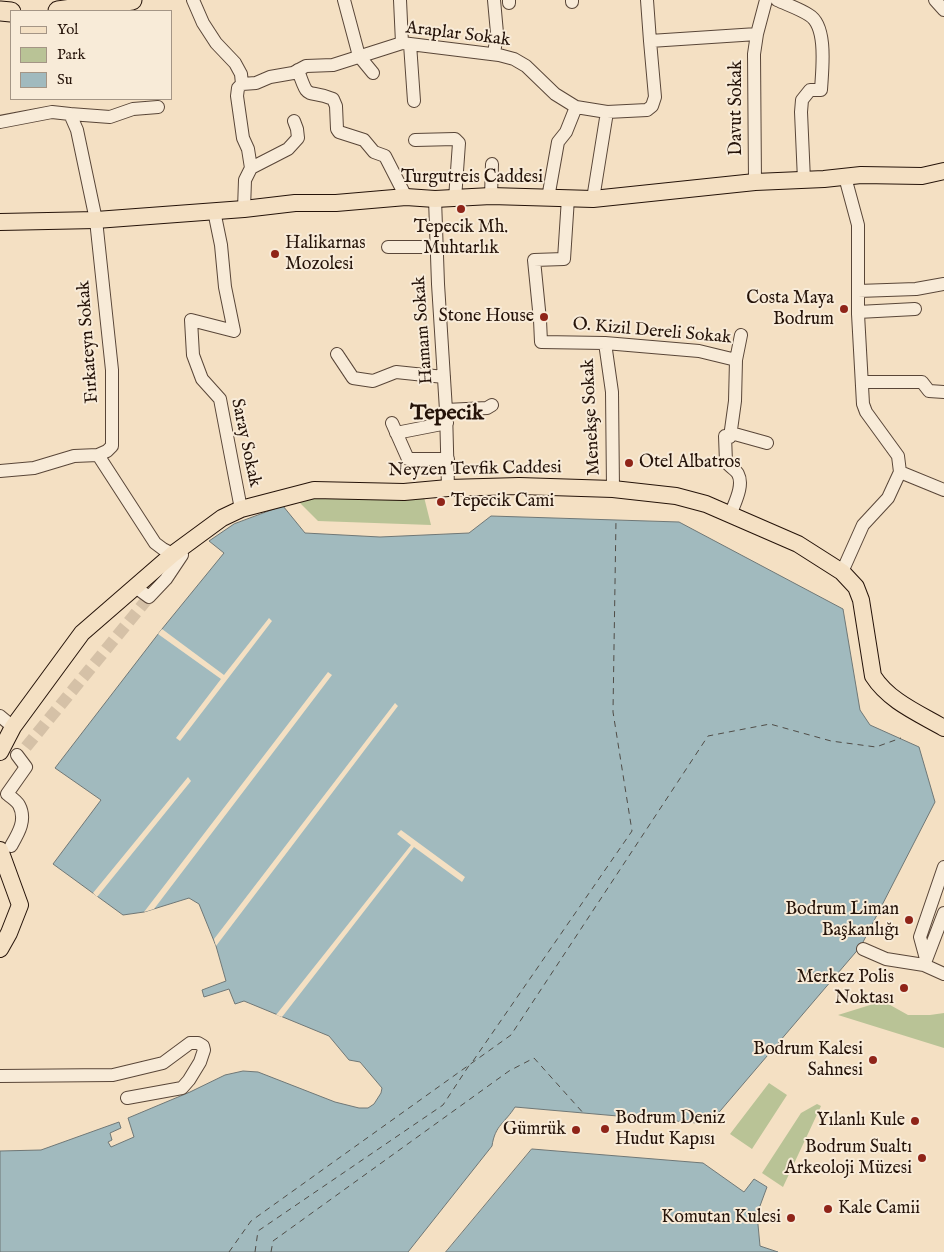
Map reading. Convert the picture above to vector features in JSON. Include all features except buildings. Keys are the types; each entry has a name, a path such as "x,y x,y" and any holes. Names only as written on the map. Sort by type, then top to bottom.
{"highway":[{"path":"65,10 132,0"}],"main road":[{"name":"Turgutreis Caddesi","path":"0,222 96,220 244,209 295,203 336,203 406,197 455,199 491,196 593,200 755,182 860,175 922,176 944,171"},
{"name":"Neyzen Tevfik Caddesi","path":"12,750 6,722 82,633 222,518 241,509 314,490 404,492 448,488 519,486 613,490 676,496 731,513 798,544 842,572 856,587 861,600 873,676 892,698 944,728"},
{"path":"0,950 4,933 20,905 6,848"}],"street":[{"path":"193,0 203,23 216,43 241,74 242,84 238,88 238,96 243,138 248,149 251,168 245,180 244,209"},
{"path":"344,0 359,56 372,72"},
{"path":"400,0 414,101"},
{"path":"494,0 497,33 494,54"},
{"path":"647,0 650,41 757,34"},
{"name":"Davut Sokak","path":"755,182 754,54 766,0"},
{"path":"777,0 811,16 819,30 823,44 821,90 810,90 802,100 804,180"},
{"path":"935,0 944,10"},
{"name":"Araplar Sokak","path":"242,84 256,83 270,77 293,73 301,67 333,65 406,44 494,54 514,59 526,66 555,94 576,107 607,112 647,110 652,106 654,97 650,41"},
{"path":"298,70 305,91 309,94 332,99 336,106 337,129 339,132 364,140 374,152 385,156 406,197"},
{"path":"0,122 52,112 110,117 133,110 158,107"},
{"path":"548,198 558,142 566,132 576,107"},
{"path":"593,200 607,112"},
{"path":"70,114 77,130 96,220"},
{"path":"251,168 288,149 298,138 294,121"},
{"path":"415,140 455,139 458,143 455,199"},
{"path":"491,196 492,164"},
{"path":"842,572 863,525 888,498 900,472 898,456 866,412 863,404 858,312 858,226 845,177"},
{"name":"O. Kizil Dereli Sokak","path":"568,198 564,259 534,260 541,342 605,343 699,350 736,360 741,334"},
{"name":"Hamam Sokak","path":"435,199 436,247 447,423 448,488"},
{"name":"Saray Sokak","path":"214,211 221,244 225,287 234,331 191,320 193,355 202,379 220,399 241,509"},
{"name":"Fırkateyn Sokak","path":"96,220 112,370 112,446 107,451 98,455"},
{"path":"388,247 436,247"},
{"path":"858,291 916,289 944,284"},
{"path":"858,312 915,309"},
{"name":"Menekşe Sokak","path":"605,343 612,392 613,490"},
{"path":"337,354 353,378 373,381 396,372 444,377"},
{"path":"731,513 739,489 738,474 726,462 725,436 730,437 731,433 736,360"},
{"path":"862,382 922,382 929,391 944,392"},
{"path":"446,410 488,408 492,405"},
{"path":"447,423 394,428 408,458 448,459"},
{"path":"731,433 767,442"},
{"path":"0,471 34,468 74,456 98,455 155,543 163,550 178,554 166,579 148,597 138,589"},
{"path":"900,472 944,490"},
{"path":"6,848 22,826 19,804 7,794 26,767 12,750"},
{"path":"925,962 920,937 944,867"},
{"path":"925,962 944,914"},
{"path":"863,949 886,959 925,962 944,974"},
{"path":"0,1076 113,1075 163,1063 190,1044 198,1043 203,1046 204,1050 200,1062 182,1088 127,1098"}],"green space":[{"path":"304,497 424,497 431,525 318,521 299,502"},
{"path":"883,1001 908,1015 944,1013 944,1048 838,1015"},
{"path":"769,1083 787,1095 752,1149 730,1134"},
{"path":"817,1104 821,1106 783,1187 762,1173 801,1113"}],"water":[{"path":"283,506 305,533 380,537 469,533 491,516 679,522 843,609 860,710 870,725 919,747 935,802 861,946 709,1124 515,1107 495,1133 492,1146 408,1252 0,1252 0,1151 41,1150 119,1122 121,1128 110,1133 112,1140 108,1142 111,1147 134,1137 128,1118 225,1075 243,1071 258,1072 335,1102 359,1108 368,1108 374,1104 381,1093 382,1088 360,1062 349,1060 329,1036 244,1001 235,1004 229,989 204,997 202,990 226,981 216,946 199,904 189,898 144,912 123,915 53,864 101,800 55,768 162,629 224,553 209,541 234,524"},
{"path":"532,1149 703,1163 744,1192 754,1179 767,1187 757,1214 760,1246 778,1252 446,1252"}],"pier":[{"path":"269,618 272,621 180,741 176,738 221,679 158,634 162,629 224,675"},
{"path":"328,672 332,675 154,909 144,912"},
{"path":"395,703 398,706 216,946 214,939"},
{"path":"188,777 191,781 97,897 93,893"},
{"path":"401,830 465,877 462,882 414,847 282,1017 276,1015 411,845 397,834"}],"ferry route":[{"path":"473,1061 632,831 613,712 616,520"},
{"path":"229,1252 251,1221 511,1035 708,736 770,724 831,741 876,747 901,738"},
{"path":"271,1252 273,1241 509,1071 534,1058 585,1115"},
{"path":"255,1252 258,1231 443,1105 470,1064"}],"tunnel":[{"path":"26,747 149,597"}],"place":[{"name":"Tepecik Mh. Muhtarlık","path":"461,209"},
{"name":"Halikarnas Mozolesi","path":"275,254"},
{"name":"Costa Maya Bodrum","path":"844,309"},
{"name":"Stone House","path":"544,317"},
{"name":"Otel Albatros","path":"629,463"},
{"name":"Tepecik Cami","path":"441,502"},
{"name":"Bodrum Liman Başkanlığı","path":"909,920"},
{"name":"Merkez Polis Noktası","path":"904,988"},
{"name":"Bodrum Kalesi Sahnesi","path":"873,1060"},
{"name":"Yılanlı Kule","path":"915,1121"},
{"name":"Bodrum Deniz Hudut Kapısı","path":"605,1129"},
{"name":"Gümrük","path":"576,1130"},
{"name":"Bodrum Sualtı Arkeoloji Müzesi","path":"922,1158"},
{"name":"Kale Camii","path":"828,1209"},
{"name":"Komutan Kulesi","path":"791,1218"}],"district":[{"name":"Tepecik","path":"447,414"}]}
